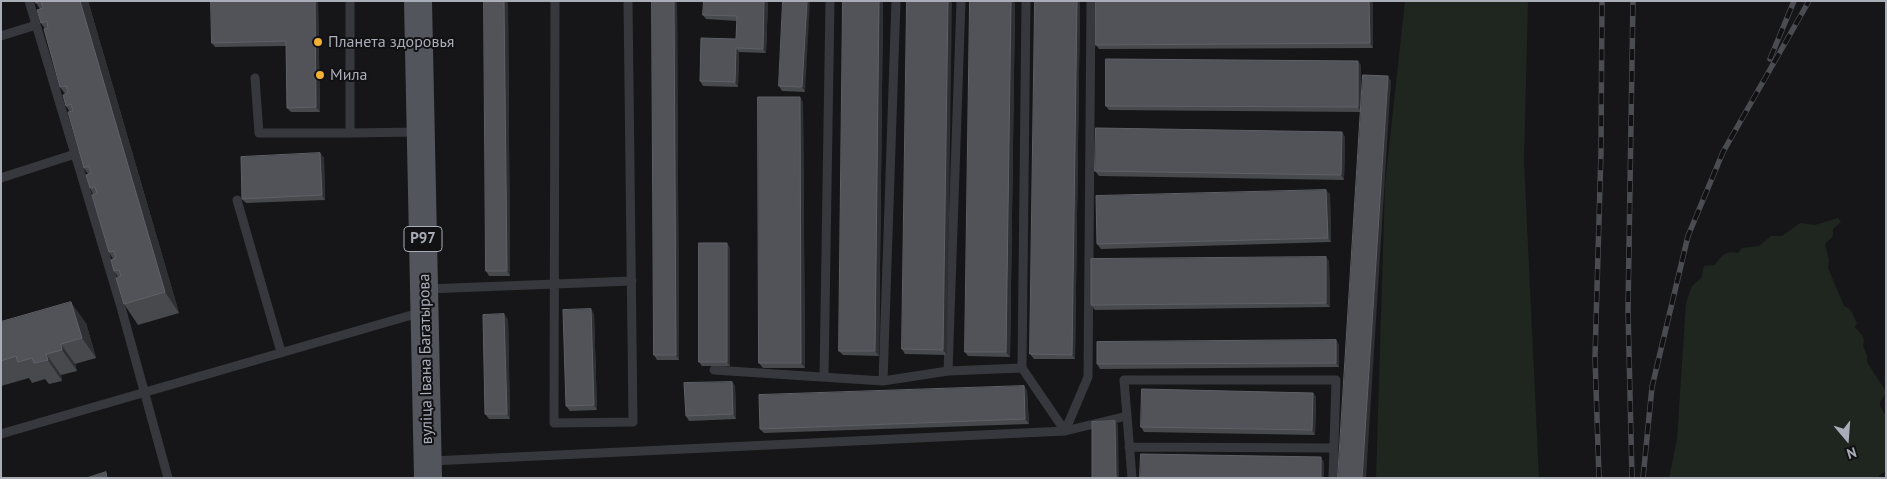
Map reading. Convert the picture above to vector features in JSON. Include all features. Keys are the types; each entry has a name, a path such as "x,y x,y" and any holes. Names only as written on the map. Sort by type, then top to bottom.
{"main road":[{"name":"вуліца Івана Багатырова","path":"418,1 428,470"}],"lane":[{"path":"29,1 121,307 168,478"},
{"path":"350,1 350,134"},
{"path":"556,1 554,423 633,422 628,1"},
{"path":"824,376 830,1"},
{"path":"883,380 896,1"},
{"path":"948,371 962,1"},
{"path":"1026,1 1022,368 1065,430"},
{"path":"1065,430 1088,377 1092,1"},
{"path":"1,36 36,25"},
{"path":"255,78 259,133 350,134 420,132"},
{"path":"1,178 75,154"},
{"path":"238,200 281,352"},
{"path":"1,434 281,352 424,300 554,284 632,281"},
{"path":"714,370 883,380 948,371 1022,368"},
{"path":"1132,478 1124,380 1336,380 1333,478"},
{"path":"428,470 1065,430 1127,416"},
{"path":"1129,447 1334,448"}],"shaded area":[{"path":"1405,1 1528,1 1524,161 1539,478 1376,478 1385,184"},
{"path":"1838,218 1841,222 1833,229 1833,236 1825,244 1829,260 1828,268 1844,306 1852,313 1857,323 1855,327 1862,335 1867,362 1886,393 1880,402 1880,406 1886,416 1886,472 1877,478 1669,478 1677,439 1686,303 1692,286 1701,278 1704,266 1715,265 1727,253 1738,253 1742,248 1759,246 1771,236 1782,236 1800,223 1815,225"}],"building":[{"path":"41,1 80,1 165,292 124,304 116,278 121,276 119,270 114,271 111,260 116,258 114,251 109,252 92,195 97,193 95,187 90,188 86,175 91,173 89,166 84,168 68,112 73,111 71,104 66,106 63,95 68,93 66,86 60,87 44,29 48,28 47,21 41,23 37,10 43,8"},
{"path":"211,1 315,1 316,107 287,108 286,41 212,43"},
{"path":"484,1 504,1 507,271 486,271"},
{"path":"652,1 674,1 676,355 654,355"},
{"path":"704,1 764,1 763,49 736,48 735,82 700,81 701,38 736,39 737,16 703,15"},
{"path":"783,1 807,1 802,87 779,86"},
{"path":"843,1 879,1 875,351 839,351"},
{"path":"907,1 948,1 943,350 902,349"},
{"path":"970,1 1011,1 1006,352 965,352"},
{"path":"1035,1 1077,1 1072,355 1030,354"},
{"path":"1096,1 1369,1 1370,43 1096,45"},
{"path":"1106,59 1358,61 1358,107 1106,106"},
{"path":"1363,75 1388,76 1362,478 1338,478"},
{"path":"758,97 800,97 801,363 759,363"},
{"path":"1096,128 1342,132 1341,175 1095,171"},
{"path":"320,153 322,195 242,199 241,157"},
{"path":"1326,190 1328,238 1097,244 1096,196"},
{"path":"699,243 727,243 727,362 699,362"},
{"path":"1326,257 1326,303 1091,305 1091,259"},
{"path":"71,302 82,338 61,344 62,350 46,354 48,360 34,363 32,358 18,362 16,356 1,361 1,322"},
{"path":"591,309 594,405 566,406 563,310"},
{"path":"504,314 507,414 485,414 483,315"},
{"path":"1336,340 1336,363 1097,364 1097,342"},
{"path":"732,382 733,414 686,416 684,383"},
{"path":"1024,386 1025,419 760,429 759,395"},
{"path":"1142,389 1313,393 1312,430 1141,427"},
{"path":"1115,421 1116,478 1092,478 1092,422"},
{"path":"1141,454 1321,457 1321,478 1140,478"},
{"path":"106,472 107,478 87,478"}],"railway":[{"path":"1599,478 1595,357 1601,152 1602,1"},
{"path":"1632,478 1628,310 1633,1"},
{"path":"1770,59 1794,1"},
{"path":"1643,478 1652,387 1688,236 1723,152 1809,1"}],"place":[{"name":"Планета здоровья","path":"318,42"},
{"name":"Мила","path":"320,75"}]}
